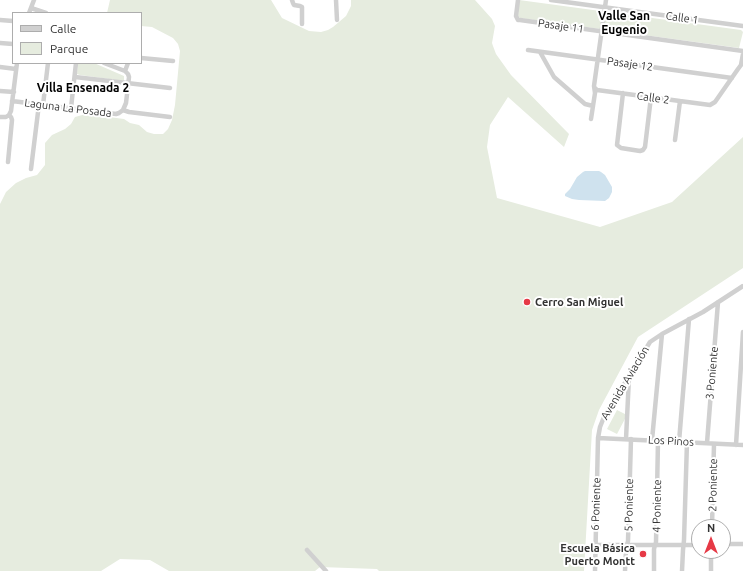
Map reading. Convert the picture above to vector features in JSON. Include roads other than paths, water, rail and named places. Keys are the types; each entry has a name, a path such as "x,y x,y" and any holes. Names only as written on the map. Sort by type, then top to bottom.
{"street":[{"path":"29,12 34,0"},
{"path":"292,0 294,5 302,7 302,24"},
{"path":"336,0 337,20"},
{"name":"Pasaje 11","path":"518,0 516,16 519,20 743,51"},
{"name":"Calle 1","path":"550,0 743,26"},
{"path":"591,119 606,0"},
{"path":"31,8 43,12"},
{"path":"0,20 12,21"},
{"path":"0,43 12,44"},
{"name":"Pasaje 12","path":"528,50 732,78"},
{"path":"540,52 554,77 585,104 593,106"},
{"path":"732,78 740,67 743,54"},
{"path":"142,58 173,61"},
{"path":"31,169 48,64"},
{"path":"71,108 76,64"},
{"path":"107,64 126,71"},
{"path":"123,110 126,103 128,75 126,71 128,64"},
{"path":"0,67 17,66 11,112 9,115 12,120 8,162"},
{"path":"75,77 170,88"},
{"name":"Calle 2","path":"595,88 597,90 712,105 732,78"},
{"path":"0,90 14,92"},
{"path":"623,93 617,142 618,146 621,148 640,151 645,147 651,97"},
{"name":"Laguna La Posada","path":"12,101 116,114 123,110 170,117"},
{"path":"675,140 680,101"},
{"name":"Laguna La Posada","path":"0,117 6,117 9,115"},
{"name":"Avenida Aviación","path":"598,438 601,422 648,344 652,340 743,286"},
{"name":"3 Poniente","path":"707,443 718,302"},
{"path":"679,442 689,319"},
{"path":"736,445 743,332"},
{"path":"652,440 662,334"},
{"path":"628,439 629,375"},
{"name":"Los Pinos","path":"598,438 743,445"},
{"name":"6 Poniente","path":"595,571 598,438"},
{"name":"5 Poniente","path":"625,571 628,541 628,439"},
{"name":"4 Poniente","path":"654,571 658,441"},
{"path":"682,571 687,442"},
{"name":"2 Poniente","path":"712,519 714,444"},
{"path":"731,544 743,544"},
{"path":"595,545 691,545"},
{"path":"307,550 326,571"},
{"path":"711,559 711,571"}],"water":[{"path":"585,171 599,171 605,175 612,187 612,192 609,198 605,201 579,200 565,196 577,177"}],"place":[{"name":"Cerro San Miguel","path":"527,302"},
{"name":"Escuela Básica Puerto Montt","path":"643,554"}],"district":[{"name":"Valle San Eugenio","path":"624,23"},
{"name":"Villa Ensenada 2","path":"83,88"}]}
